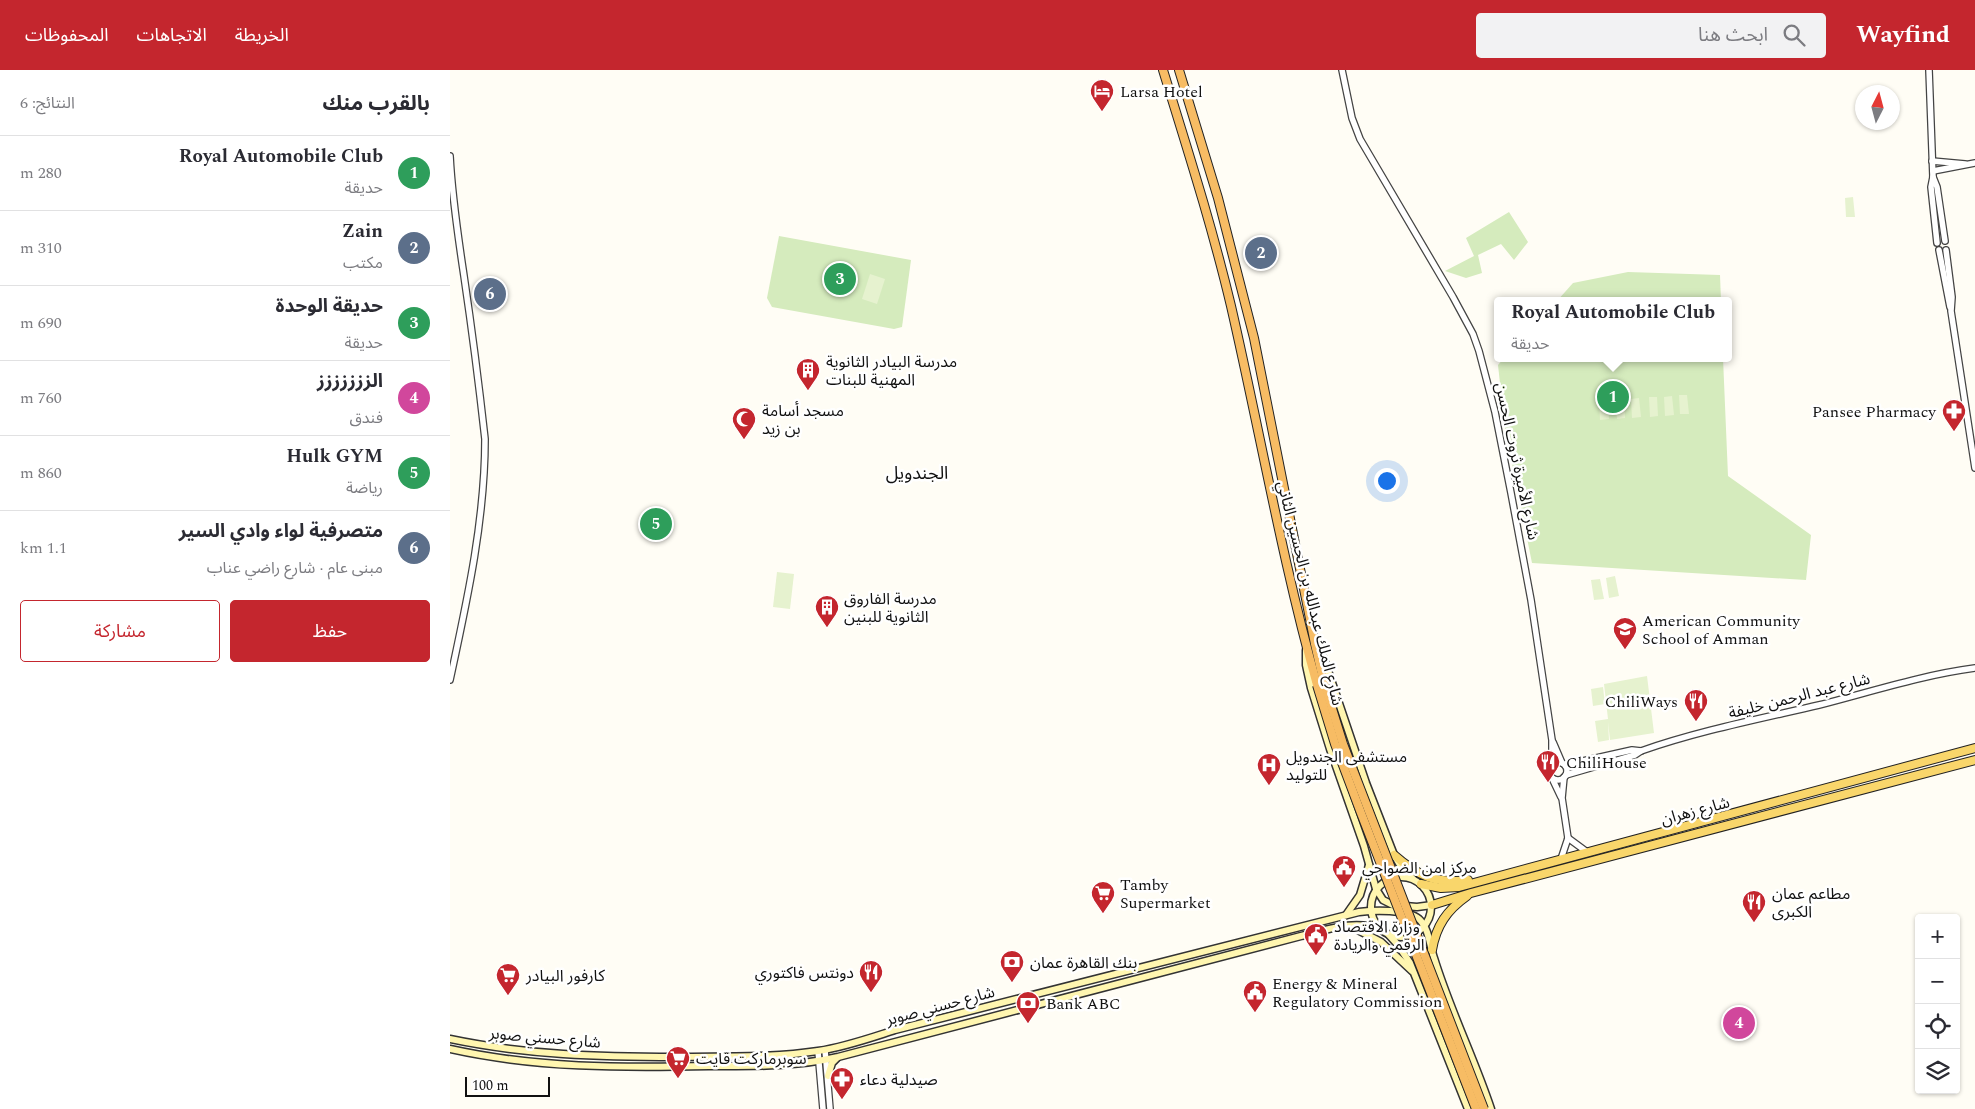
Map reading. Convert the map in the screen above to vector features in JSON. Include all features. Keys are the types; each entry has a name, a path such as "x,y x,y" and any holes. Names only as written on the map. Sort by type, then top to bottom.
{"highway":[{"name":"شارع الملك عبدالله بن الحسين الثاني","path":"1164,70 1204,203 1229,296 1275,514 1311,645 1335,744 1476,1109"},
{"name":"شارع الملك عبدالله بن الحسين الثاني","path":"1179,70 1218,198 1254,338 1311,645"},
{"name":"شارع الملك عبدالله بن الحسين الثاني","path":"1321,684 1484,1109"}],"main road":[{"path":"1311,645 1324,659 1363,774 1394,855 1400,865 1413,879 1421,884 1429,895 1432,905 1429,919 1416,934 1407,937 1389,935"},
{"path":"1311,645 1308,675 1315,704 1369,861 1376,889 1383,900 1394,905 1417,907 1432,905"},
{"name":"شارع زهران","path":"1421,884 1450,888 1495,878 1975,748"},
{"name":"شارع زهران","path":"1432,905 1975,760"},
{"path":"1369,861 1386,867 1392,863 1394,855"},
{"path":"1394,855 1410,868 1439,881 1449,882 1495,878"},
{"path":"1346,915 1360,895 1369,861"},
{"path":"1413,879 1395,877 1386,880 1376,889 1371,900 1370,910 1373,919 1381,930 1389,935 1398,945 1410,963 1468,1109"},
{"path":"1432,953 1436,932 1442,919 1451,909 1472,893"},
{"name":"شارع حسني صوبر","path":"450,1039 533,1053 586,1056 772,1056 818,1051 1370,910 1409,914 1419,919 1424,927"},
{"path":"1349,926 1381,942 1414,974"},
{"name":"شارع حسني صوبر","path":"450,1049 521,1062 586,1067 754,1066 827,1060 1241,950 1349,926 1368,926 1381,930"},
{"path":"1424,927 1491,1109"},
{"path":"1410,963 1414,955 1419,952 1426,951 1432,953"},
{"path":"1092,980 1095,988"},
{"path":"828,1076 832,1063 838,1057"}],"street":[{"name":"شارع الأميرة ثروت الحسن","path":"1342,70 1352,118 1360,139 1462,313 1479,351 1495,412 1512,493 1531,600 1552,740 1552,765"},
{"path":"1930,70 1933,174 1937,187 1945,241 1948,245 1946,250 1952,298 1951,311"},
{"path":"450,156 455,221 466,284 485,439 485,465 476,548 450,680"},
{"path":"1932,161 1967,164"},
{"path":"1933,174 1975,163"},
{"path":"1933,174 1931,187 1937,243 1951,311 1975,468"},
{"path":"1937,243 1945,241"},
{"path":"1938,250 1946,250"},
{"name":"شارع عبد الرحمن خليفة","path":"1565,776 1635,755 1641,751 1668,742 1975,664"},
{"name":"شارع عبد الرحمن خليفة","path":"1965,668 1975,668"},
{"name":"شارع الأميرة ثروت الحسن","path":"1552,740 1563,764"},
{"name":"شارع عبد الرحمن خليفة","path":"1563,764 1632,750 1641,751"},
{"path":"1561,859 1568,838 1562,798 1567,770 1563,764 1557,762 1550,769 1551,776 1562,798"},
{"path":"1551,776 1557,779 1565,776"},
{"path":"1568,838 1587,852"},
{"path":"825,1050 830,1109"},
{"path":"818,1051 823,1109"}],"green space":[{"path":"1853,197 1855,217 1846,217 1845,198"},
{"path":"1509,212 1528,242 1514,260 1501,244 1478,255 1482,273 1466,278 1445,271 1474,256 1466,238"},
{"path":"779,236 911,260 902,327 894,329 772,307 767,298"},
{"path":"1628,272 1720,275 1721,297 1561,297 1573,283"},
{"path":"870,274 885,279 877,304 862,299"},
{"path":"1501,362 1723,362 1728,476 1811,535 1806,580 1532,563 1505,429 1498,365"},
{"path":"1679,395 1687,395 1689,414 1680,414"},
{"path":"1672,396 1674,415 1665,416 1664,397"},
{"path":"1649,397 1657,397 1658,416 1650,417"},
{"path":"1639,398 1641,417 1632,418 1631,399"},
{"path":"1624,399 1625,418 1617,419 1615,400"},
{"path":"1608,400 1609,419 1600,420 1599,401"},
{"path":"777,572 794,574 790,609 773,607"},
{"path":"1615,576 1619,596 1609,598 1606,578"},
{"path":"1600,579 1604,599 1594,600 1591,580"},
{"path":"1647,676 1654,733 1610,740 1608,722 1609,740 1598,742 1595,721 1608,719 1604,684"},
{"path":"1603,687 1605,704 1593,706 1591,689"}],"place":[{"name":"Larsa Hotel","path":"1102,112"},
{"name":"Zain","path":"1261,253"},
{"name":"حديقة الوحدة","path":"840,279"},
{"name":"متصرفية لواء وادي السير","path":"490,294"},
{"name":"مدرسة البيادر الثانوية المهنية للبنات","path":"808,391"},
{"name":"Royal Automobile Club","path":"1613,397"},
{"name":"Pansee Pharmacy","path":"1954,432"},
{"name":"مسجد أسامة بن زيد","path":"744,440"},
{"name":"Hulk GYM","path":"656,524"},
{"name":"مدرسة الفاروق الثانوية للبنين","path":"827,628"},
{"name":"American Community School of Amman","path":"1625,650"},
{"name":"ChiliWays","path":"1696,722"},
{"name":"ChiliHouse","path":"1548,783"},
{"name":"مستشفى الجندويل للتوليد","path":"1269,786"},
{"name":"مركز امن الضواحي","path":"1344,888"},
{"name":"Tamby Supermarket","path":"1103,914"},
{"name":"مطاعم عمان الكبرى","path":"1754,923"},
{"name":"وزارة الاقتصاد الرقمي والريادة","path":"1316,956"},
{"name":"بنك القاهرة عمان","path":"1012,983"},
{"name":"دونتس فاكتوري","path":"871,993"},
{"name":"كارفور البيادر","path":"508,996"},
{"name":"Energy & Mineral Regulatory Commission","path":"1255,1013"},
{"name":"الززززززز","path":"1739,1023"},
{"name":"Bank ABC","path":"1028,1024"},
{"name":"سوبرماركت قايت","path":"678,1079"},
{"name":"صيدلية دعاء","path":"842,1100"}],"district":[{"name":"الجندويل","path":"917,473"}]}
